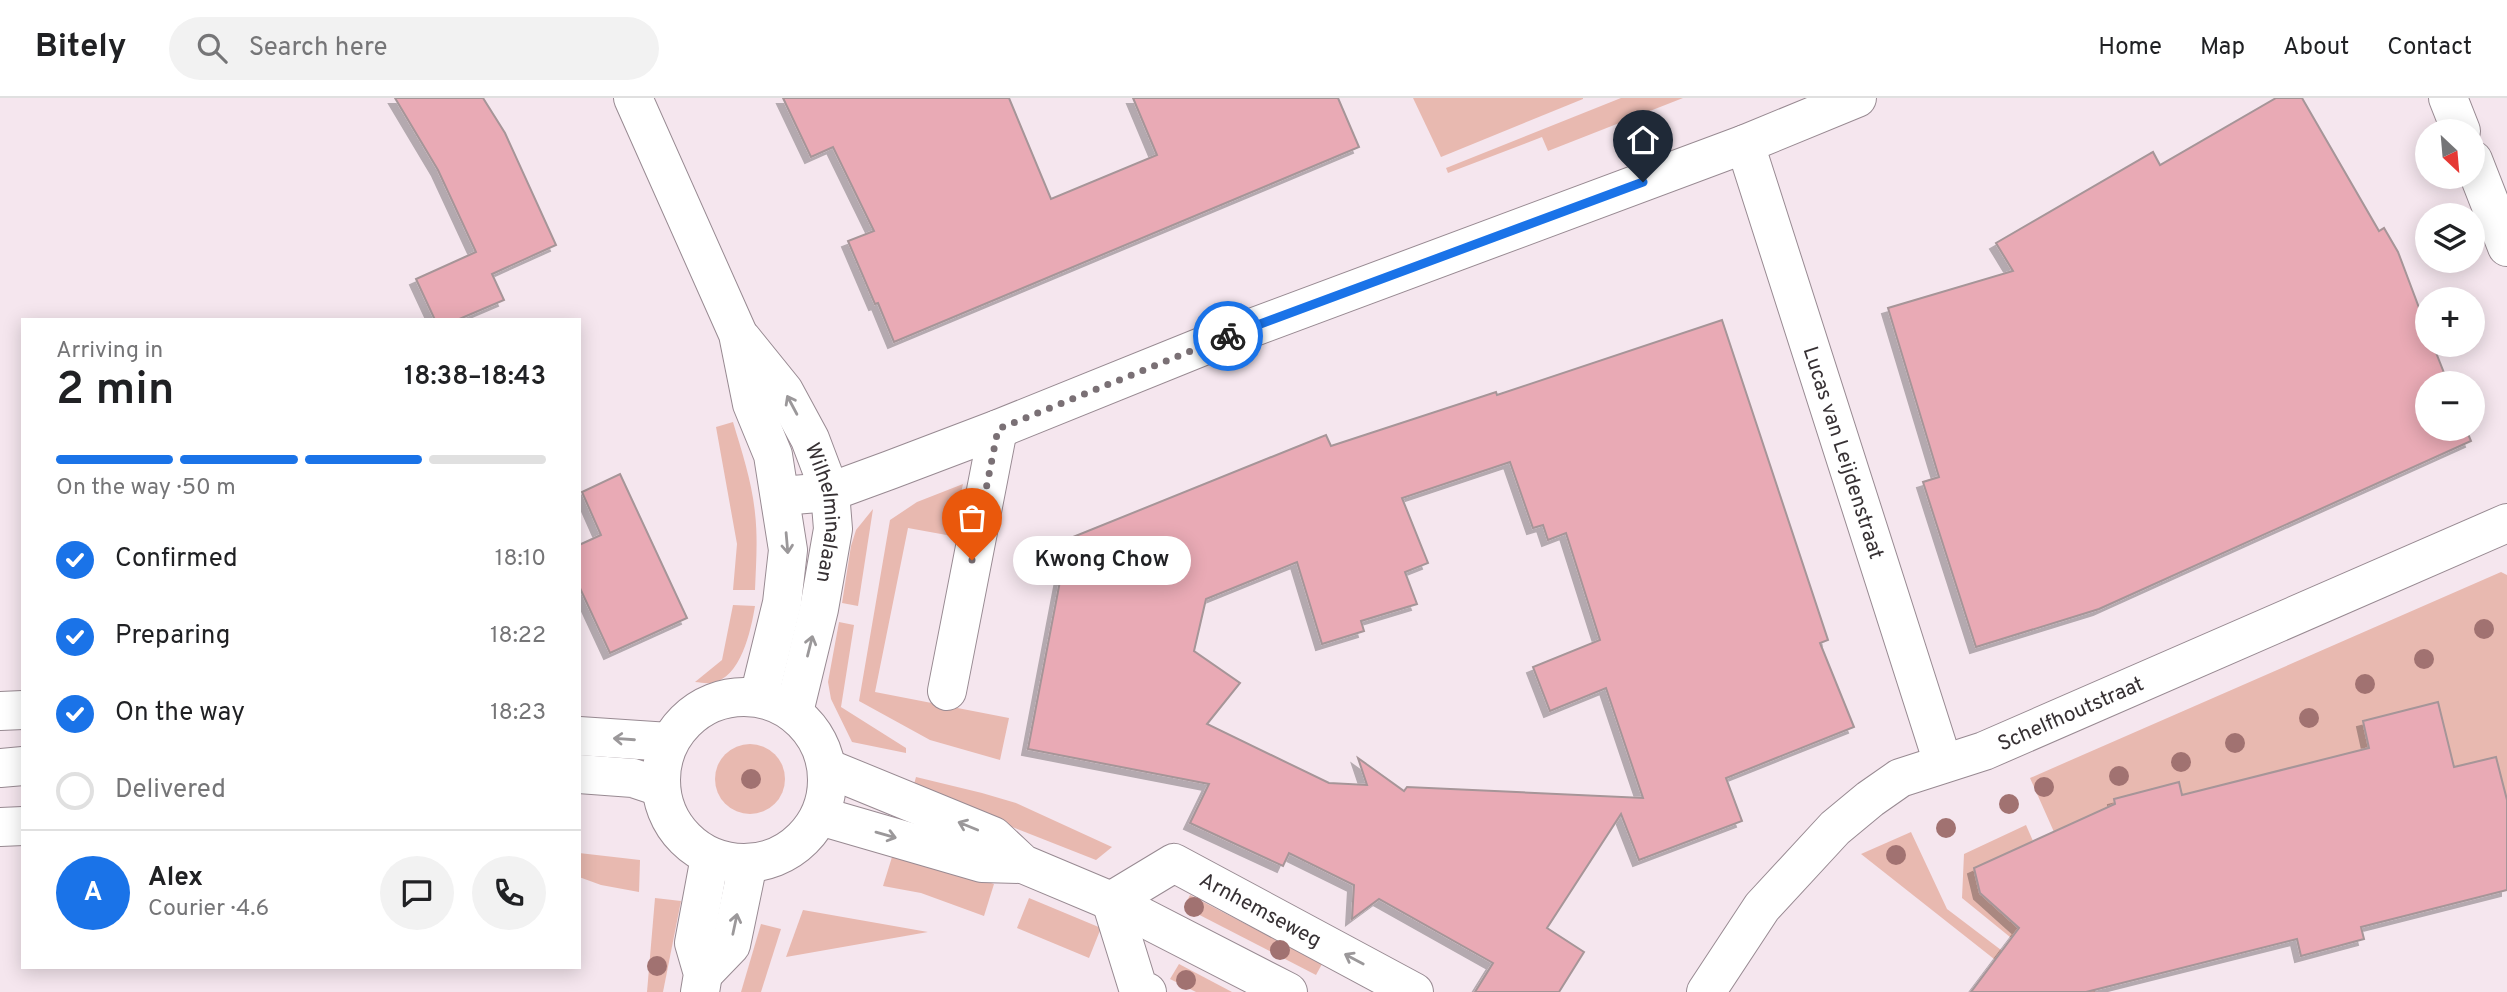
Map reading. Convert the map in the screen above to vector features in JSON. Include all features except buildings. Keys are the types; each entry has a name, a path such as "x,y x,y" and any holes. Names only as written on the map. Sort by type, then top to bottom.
{"street":[{"name":"Wilhelminalaan","path":"632,98 738,334 752,404 773,455 788,550 782,603 759,697"},
{"path":"781,496 830,492 998,429 1211,343 1745,144 1857,98"},
{"path":"2448,98 2456,119"},
{"name":"Lucas van Leijdenstraat","path":"1745,144 1943,762"},
{"path":"2484,189 2507,247"},
{"name":"Wilhelminalaan","path":"738,334 784,391 810,439 830,492 833,528 819,609 794,712"},
{"path":"947,691 998,429"},
{"name":"Schelfhoutstraat","path":"1706,992 1762,907 1835,828 1900,778 1984,751 2507,523"},
{"path":"759,697 794,712 810,728 822,749 827,768 827,792 820,816 801,842 773,859 748,863 710,857 686,841 665,809 660,787 662,765 669,742 683,722 703,707 731,698 759,697"},
{"path":"0,711 21,710"},
{"path":"581,735 669,742"},
{"path":"0,768 21,766"},
{"path":"827,768 993,836 1023,864 1111,901 1288,992"},
{"path":"581,774 633,778 660,787"},
{"path":"820,816 982,863 1023,864"},
{"path":"0,827 21,826"},
{"path":"701,983 694,943 710,857"},
{"path":"701,983 731,945 748,863"},
{"name":"Arnhemseweg","path":"1111,901 1174,863 1414,992"},
{"path":"1111,901 1138,988 1147,992"}],"shaded area":[{"path":"1413,98 1583,98 1583,99 1441,157"},
{"path":"1621,98 1683,98 1548,151 1542,137 1448,173 1446,168"},
{"path":"733,422 754,501 757,542 755,590 733,590 737,544 716,427"},
{"path":"963,484 952,536 908,528 875,692 1009,718 1000,760 930,740 859,701 890,520 917,502"},
{"path":"873,509 858,606 842,603 856,530"},
{"path":"2501,572 2507,575 2507,800 2496,757 2454,767 2438,702 2363,721 2369,748 2182,795 2179,782 2115,804 2054,832 2030,778"},
{"path":"733,605 755,606 743,652 730,673 721,680 695,682 722,660"},
{"path":"839,622 854,625 841,707 906,748 906,753 852,742 831,699 828,682"},
{"path":"743,744 757,744 770,750 779,759 785,779 783,792 775,804 757,814 743,814 730,808 721,799 715,786 715,772 721,759 730,750"},
{"path":"916,777 1016,803 1112,847 1096,860 913,788"},
{"path":"2026,825 2033,841 1974,868 1980,893 2071,974 2058,976 1962,898 1964,854"},
{"path":"1911,832 1947,909 2055,991 2097,989 2094,992 2036,992 1861,854"},
{"path":"581,853 640,860 639,892 601,885 581,878"},
{"path":"892,857 932,863 994,884 984,916 921,893 883,886"},
{"path":"1190,895 1322,964 1316,975 1184,907"},
{"path":"655,898 681,901 663,992 647,992"},
{"path":"1029,898 1101,928 1089,958 1017,928"},
{"path":"803,910 928,932 786,957"},
{"path":"761,924 781,929 761,992 741,992"},
{"path":"1179,964 1232,992 1196,992 1170,979"}],"way so far":[{"path":"972,560 998,429 1228,336"}],"place":[{"name":"Kwong Chow","path":"972,560"}],"route":[{"path":"1228,336 1643,182"}]}
